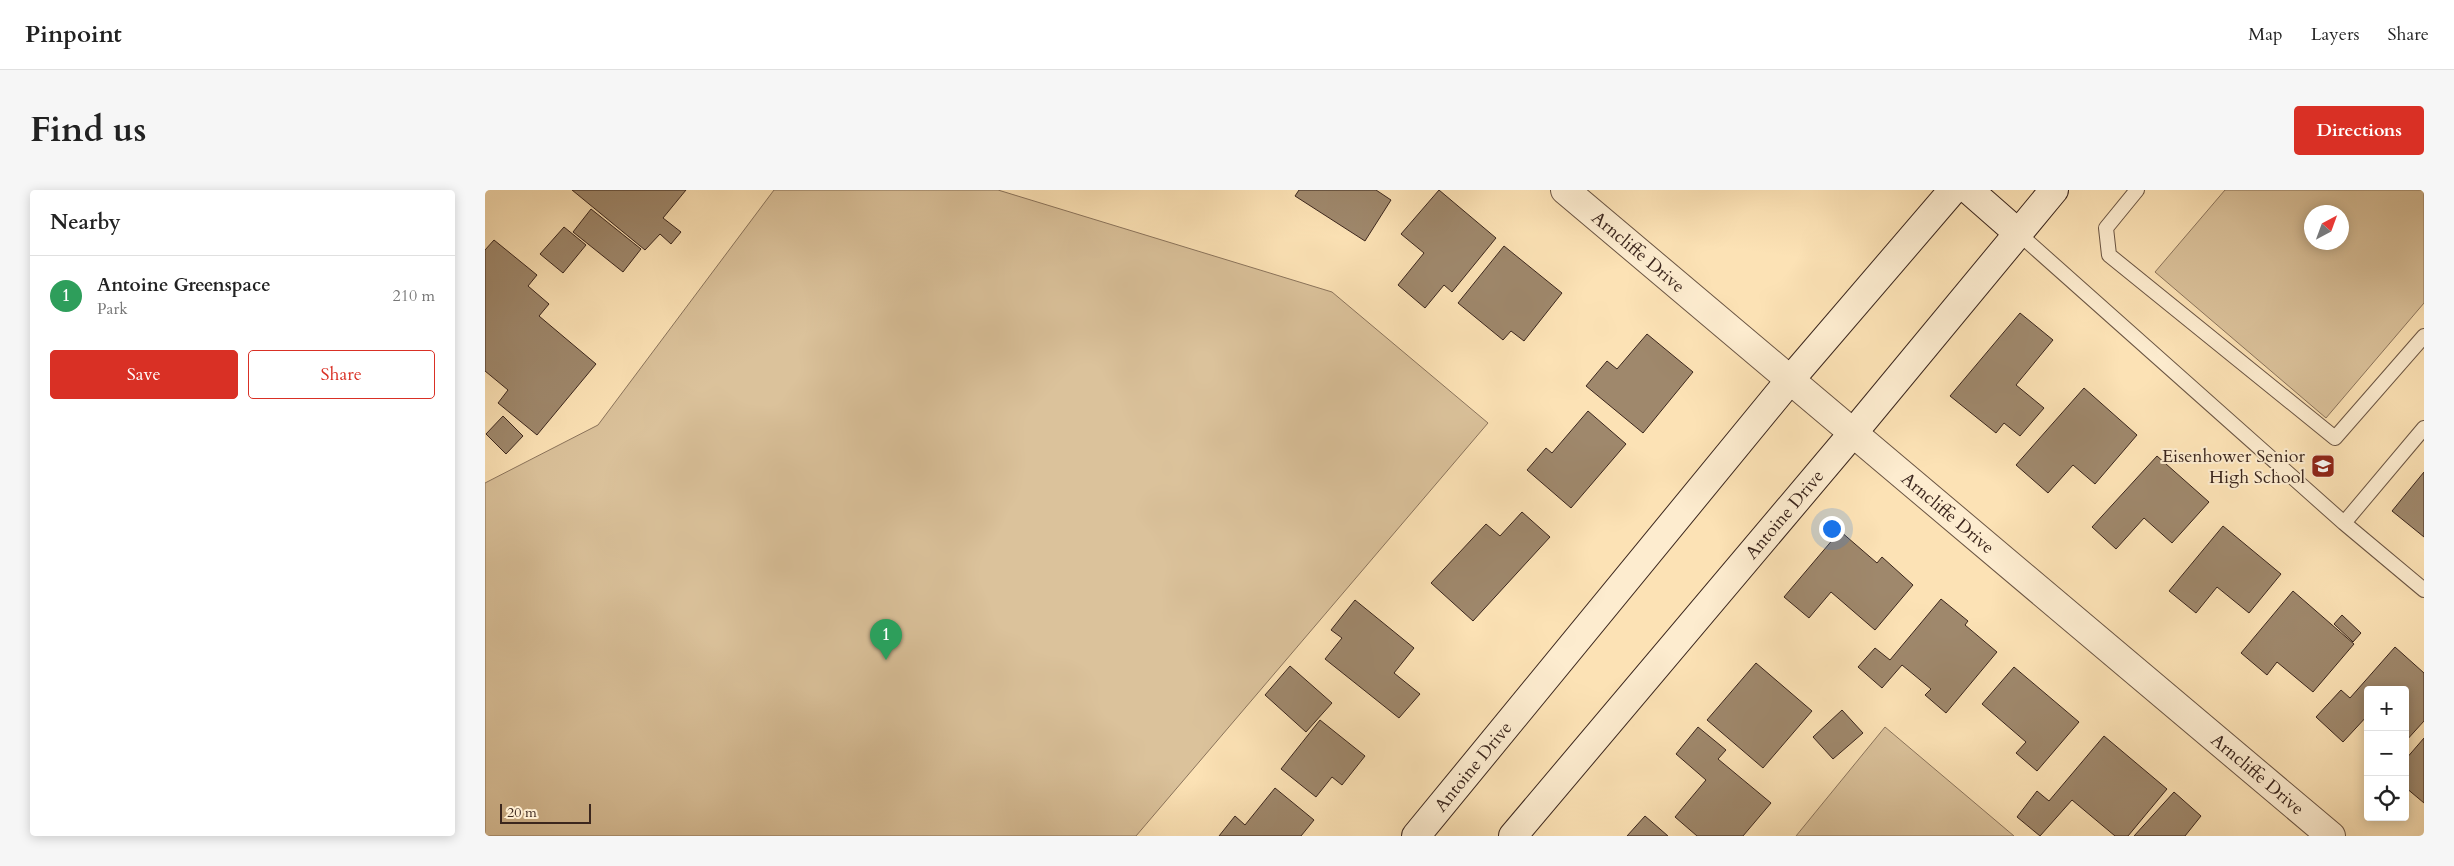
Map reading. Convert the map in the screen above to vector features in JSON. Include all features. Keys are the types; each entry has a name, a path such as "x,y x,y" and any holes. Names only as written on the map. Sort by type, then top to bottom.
{"main road":[{"name":"Arncliffe Drive","path":"1565,190 2331,836"},
{"name":"Antoine Drive","path":"1428,832 1790,380 1953,190"},
{"path":"1969,190 2019,233"},
{"name":"Antoine Drive","path":"1513,836 1853,433 2054,190"}],"lane":[{"path":"2137,190 2106,228 2109,255 2335,438 2424,336"},
{"path":"2019,233 2344,523 2424,590"},
{"path":"2344,523 2424,428"}],"shaded area":[{"path":"774,190 998,190 1332,292 1488,423 1136,836 485,836 485,483 598,425"},
{"path":"2225,190 2424,190 2424,303 2326,418 2155,272"},
{"path":"1885,727 2014,836 1796,836"}],"building":[{"path":"572,190 686,190 663,218 681,232 671,244 660,234 645,250"},
{"path":"1299,190 1376,190 1391,200 1365,241 1295,196"},
{"path":"1439,190 1496,238 1452,292 1444,285 1425,308 1398,285 1424,253 1401,234"},
{"path":"591,209 641,249 623,272 573,232"},
{"path":"564,227 586,245 563,273 540,254"},
{"path":"494,240 537,275 528,286 549,304 539,316 596,364 537,435 498,403 508,390 485,371 485,250"},
{"path":"1504,246 1562,293 1524,341 1511,331 1503,340 1458,303"},
{"path":"2020,313 2053,340 2016,385 2044,408 2020,436 2004,423 1996,433 1950,396"},
{"path":"1647,334 1693,372 1643,433 1586,386 1607,361 1617,369"},
{"path":"2084,388 2137,435 2095,484 2073,465 2048,493 2016,465"},
{"path":"1588,411 1626,444 1571,508 1527,470 1546,448 1552,453"},
{"path":"503,416 523,436 506,454 486,434"},
{"path":"2157,456 2209,502 2172,543 2144,518 2116,549 2092,527"},
{"path":"2424,472 2424,537 2392,511"},
{"path":"1522,512 1550,537 1473,621 1431,583 1486,524 1500,536"},
{"path":"2223,526 2281,574 2249,613 2217,587 2196,613 2169,591"},
{"path":"1840,531 1877,563 1882,557 1913,585 1875,630 1831,592 1809,618 1784,597"},
{"path":"2293,591 2354,644 2313,692 2277,662 2267,675 2241,653"},
{"path":"1941,599 1968,621 1965,625 1997,652 1946,713 1925,695 1931,689 1902,665 1882,688 1858,667 1875,648 1890,660"},
{"path":"1355,600 1414,648 1394,673 1420,694 1399,718 1325,659 1342,638 1331,630"},
{"path":"2342,615 2361,633 2353,642 2334,624"},
{"path":"2395,647 2424,673 2424,721 2409,738 2409,686 2364,686 2364,719 2343,742 2316,717 2341,690 2350,698"},
{"path":"1756,663 1812,711 1763,768 1707,720"},
{"path":"1290,666 1332,703 1306,732 1265,695"},
{"path":"2014,667 2079,722 2037,771 2016,753 2026,742 1982,704"},
{"path":"1842,710 1863,733 1833,759 1813,737"},
{"path":"1320,720 1365,756 1342,785 1332,777 1316,797 1281,769"},
{"path":"1698,727 1726,750 1718,759 1771,803 1743,836 1697,836 1675,817 1706,780 1676,754"},
{"path":"2104,736 2167,789 2128,836 2115,836 2072,800 2040,836 2017,817 2037,791 2049,801"},
{"path":"2424,738 2424,803 2409,790 2409,755"},
{"path":"1275,788 1314,820 1301,836 1219,836 1235,816 1245,825"},
{"path":"2174,792 2201,816 2185,836 2134,836"},
{"path":"1645,816 1668,836 1627,836"}],"place":[{"name":"Eisenhower Senior High School","path":"2323,466"},
{"name":"Antoine Greenspace","path":"886,660"}]}
